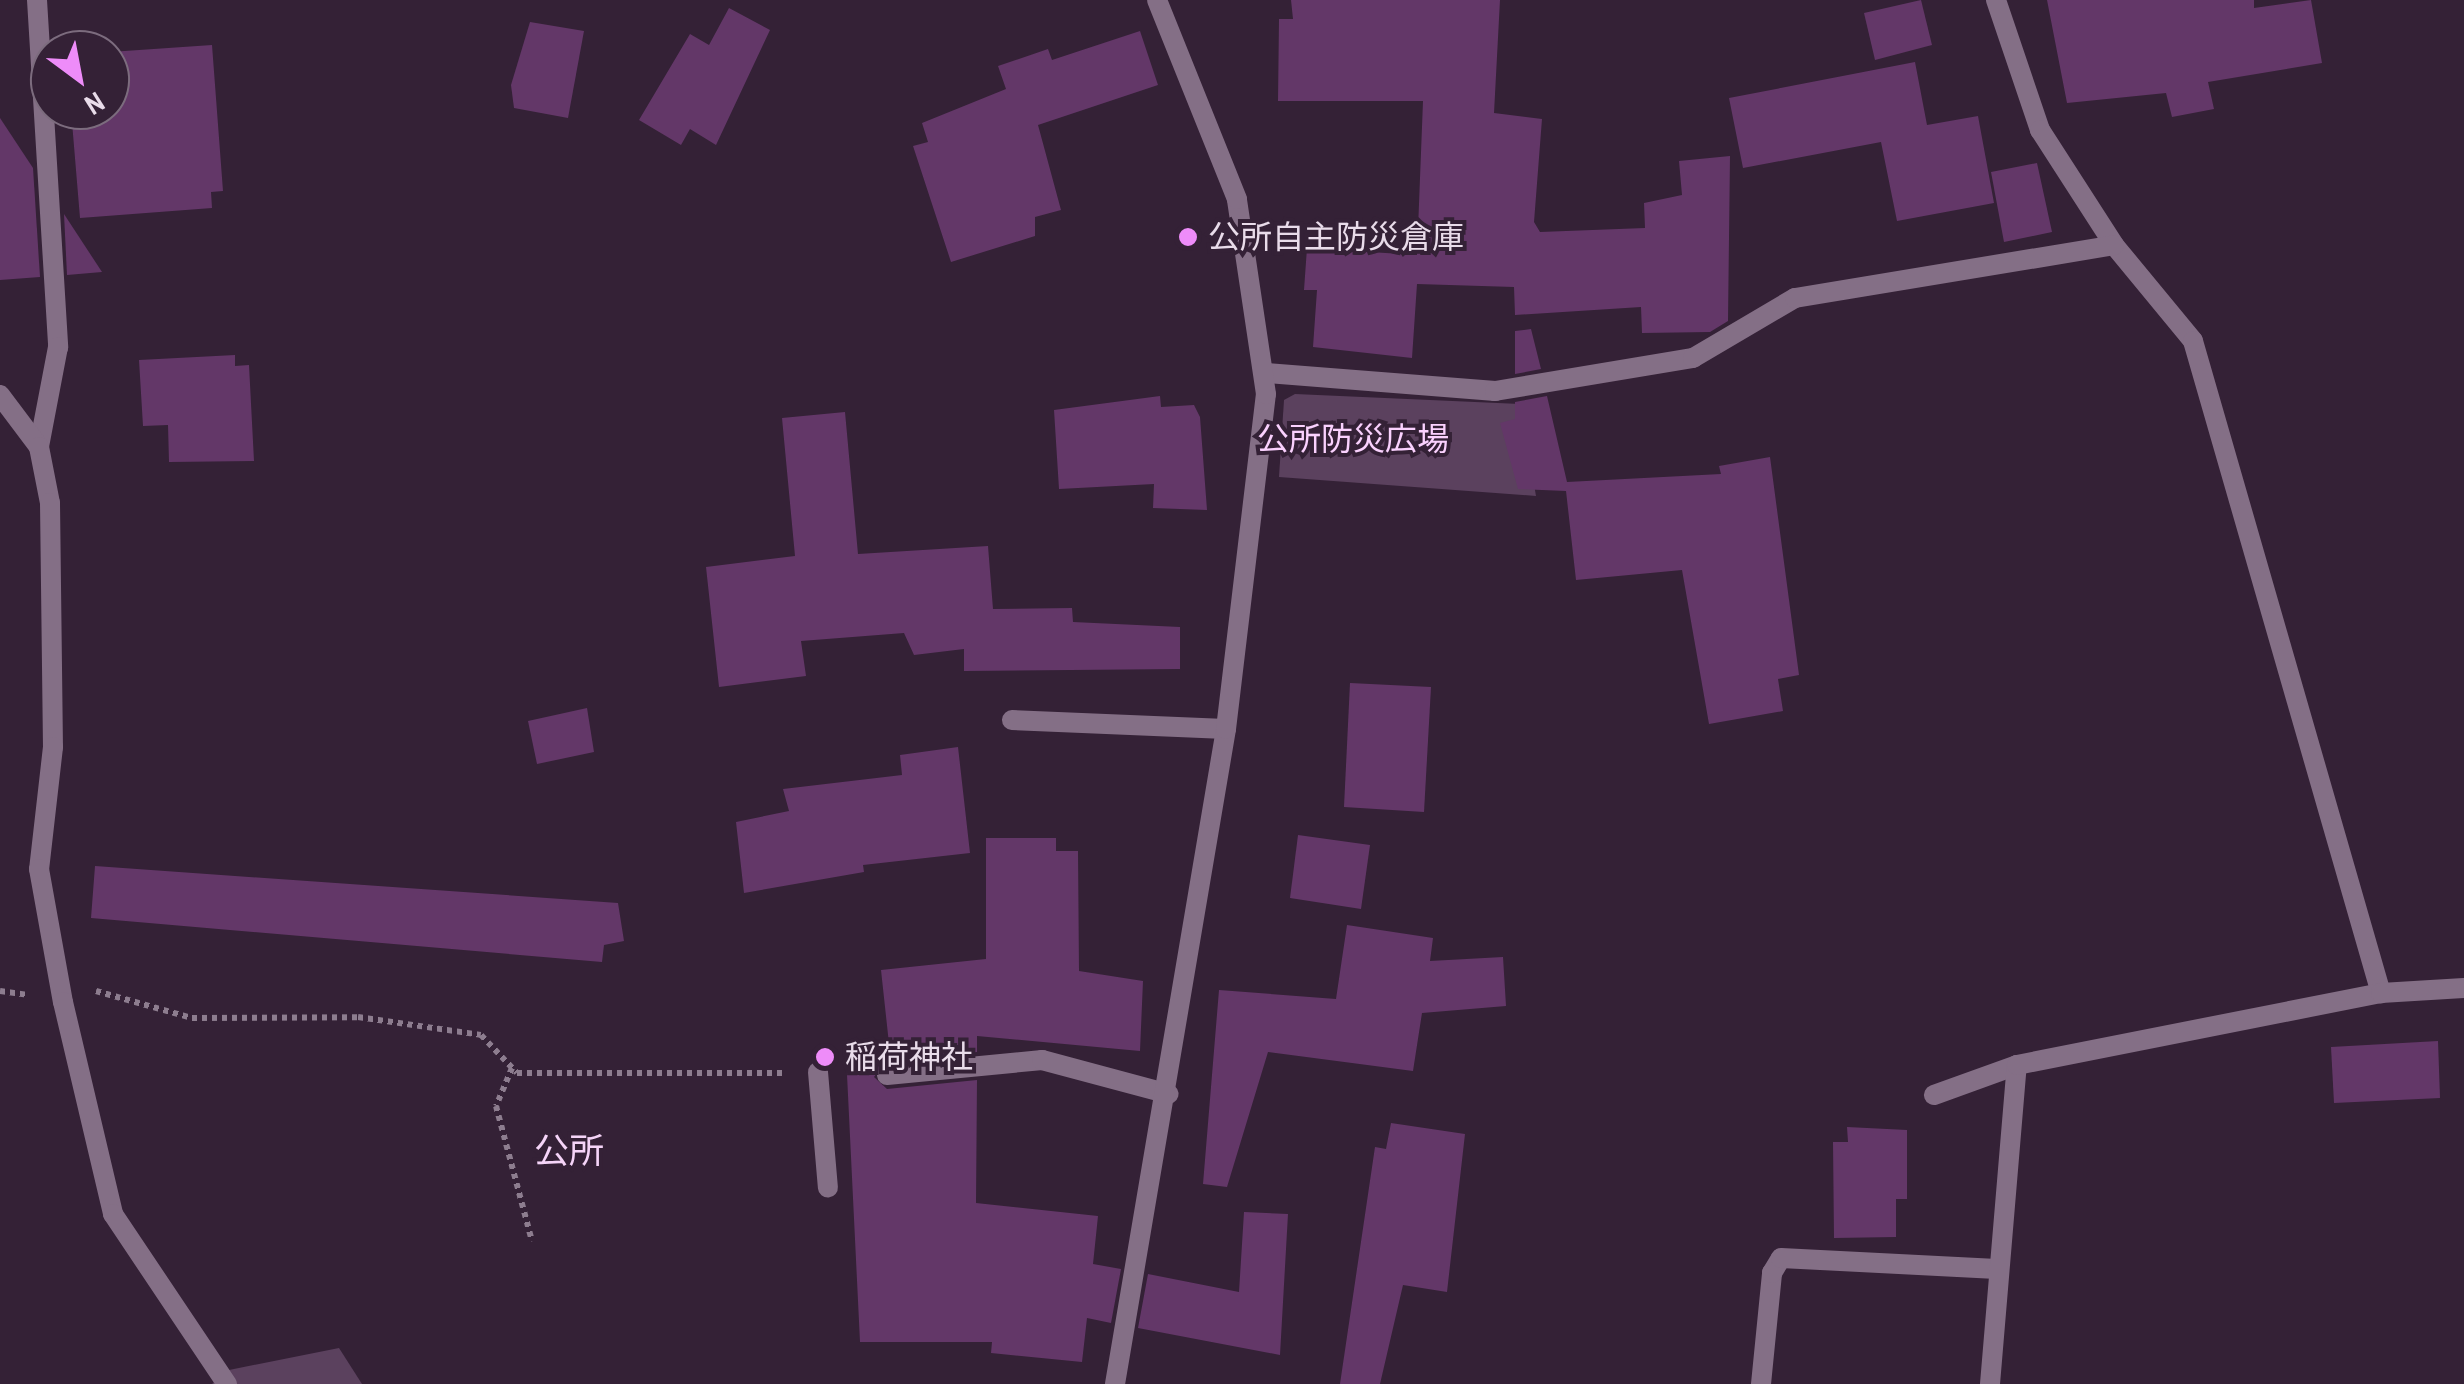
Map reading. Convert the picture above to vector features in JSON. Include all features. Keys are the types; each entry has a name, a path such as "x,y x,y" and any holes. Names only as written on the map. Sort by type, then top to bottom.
{"street":[{"path":"37,0 58,347 39,447 50,503 53,747 40,868 113,1214 227,1384"},
{"path":"1115,1384 1168,1094 1226,729 1266,373 1237,199 1157,0"},
{"path":"1996,0 2040,130 2114,245 2192,342 2381,993"},
{"path":"1266,373 1495,391 1693,358 1795,298 2114,245"},
{"path":"0,394 39,447"},
{"path":"1012,720 1226,729"},
{"path":"1934,1096 2017,1065 2381,993 2464,988"},
{"path":"887,1075 1042,1060 1168,1094"},
{"path":"1990,1384 2017,1065"},
{"path":"818,1072 828,1188"},
{"path":"1761,1384 1772,1272 1781,1258 1997,1268"}],"path":[{"path":"62,982 192,1018 358,1017 481,1035 512,1068 578,1079 818,1072"},
{"path":"512,1068 496,1106 532,1241"}],"green space":[{"name":"公所防災広場","path":"1295,394 1520,404 1536,496 1279,477 1284,400"},
{"path":"339,1348 362,1384 212,1384 229,1370"}],"building":[{"path":"1291,0 1500,0 1494,113 1542,119 1534,222 1540,232 1645,228 1644,203 1682,195 1679,161 1730,156 1728,321 1710,332 1642,333 1641,307 1515,315 1514,287 1417,284 1412,358 1313,347 1317,290 1304,290 1307,248 1417,255 1423,101 1278,101 1279,19 1293,19"},
{"path":"1921,0 1932,45 1875,60 1864,13"},
{"path":"2047,0 2254,0 2254,8 2311,0 2322,63 2208,82 2214,109 2172,117 2166,93 2067,103"},
{"path":"729,8 770,30 716,145 690,129 681,145 639,120 690,34 709,45"},
{"path":"530,22 584,31 568,118 514,108 511,85"},
{"path":"1140,31 1158,85 1038,125 1061,210 1035,217 1035,236 951,262 913,146 928,142 922,123 1006,89 998,66 1048,49 1052,60"},
{"path":"212,45 223,191 211,192 212,208 80,218 73,130 130,130 130,51"},
{"path":"1915,62 1927,125 1978,116 1994,203 1897,221 1881,142 1743,168 1729,98"},
{"path":"0,118 33,168 40,277 0,280"},
{"path":"2037,163 2052,232 2004,242 1991,172"},
{"path":"64,214 102,272 67,275"},
{"path":"1531,329 1541,369 1515,374 1515,331"},
{"path":"235,355 235,366 249,365 254,461 169,462 168,425 143,426 139,360"},
{"path":"1160,396 1161,407 1194,405 1200,417 1207,510 1153,508 1154,484 1059,489 1054,410"},
{"path":"1547,396 1567,482 1721,474 1719,466 1770,457 1799,675 1778,679 1783,711 1709,724 1682,570 1576,580 1566,491 1518,489 1500,423 1515,419 1515,402"},
{"path":"845,412 858,554 988,546 993,609 1072,608 1073,622 1180,627 1180,669 964,671 964,649 914,655 904,633 801,641 806,676 719,687 706,567 795,556 782,418"},
{"path":"1350,683 1431,687 1424,812 1344,807"},
{"path":"587,708 594,752 537,764 528,721"},
{"path":"958,747 970,853 863,865 864,872 744,893 736,822 789,811 783,789 902,775 900,755"},
{"path":"1298,835 1370,845 1361,909 1290,898"},
{"path":"986,838 1056,838 1056,851 1078,851 1079,971 1143,981 1140,1051 977,1036 977,1052 885,1062 874,1077 887,1089 977,1080 976,1203 1098,1216 1093,1264 1121,1269 1111,1323 1087,1318 1082,1362 991,1353 992,1342 860,1342 846,1054 890,1053 881,970 986,959"},
{"path":"95,866 618,903 624,941 604,945 602,962 91,918"},
{"path":"1347,925 1433,938 1430,961 1503,957 1506,1006 1422,1013 1413,1071 1268,1052 1227,1187 1203,1184 1219,990 1336,999"},
{"path":"2438,1041 2440,1098 2334,1103 2331,1047"},
{"path":"1391,1123 1465,1134 1447,1292 1403,1285 1380,1384 1340,1384 1375,1147 1386,1149"},
{"path":"1847,1127 1907,1130 1907,1199 1896,1199 1896,1237 1834,1238 1833,1142 1848,1142"},
{"path":"1244,1212 1288,1214 1280,1355 1138,1328 1148,1274 1239,1292"}],"place":[{"name":"公所自主防災倉庫","path":"1188,237"},
{"name":"稲荷神社","path":"825,1057"}],"district":[{"name":"公所","path":"569,1151"}]}
